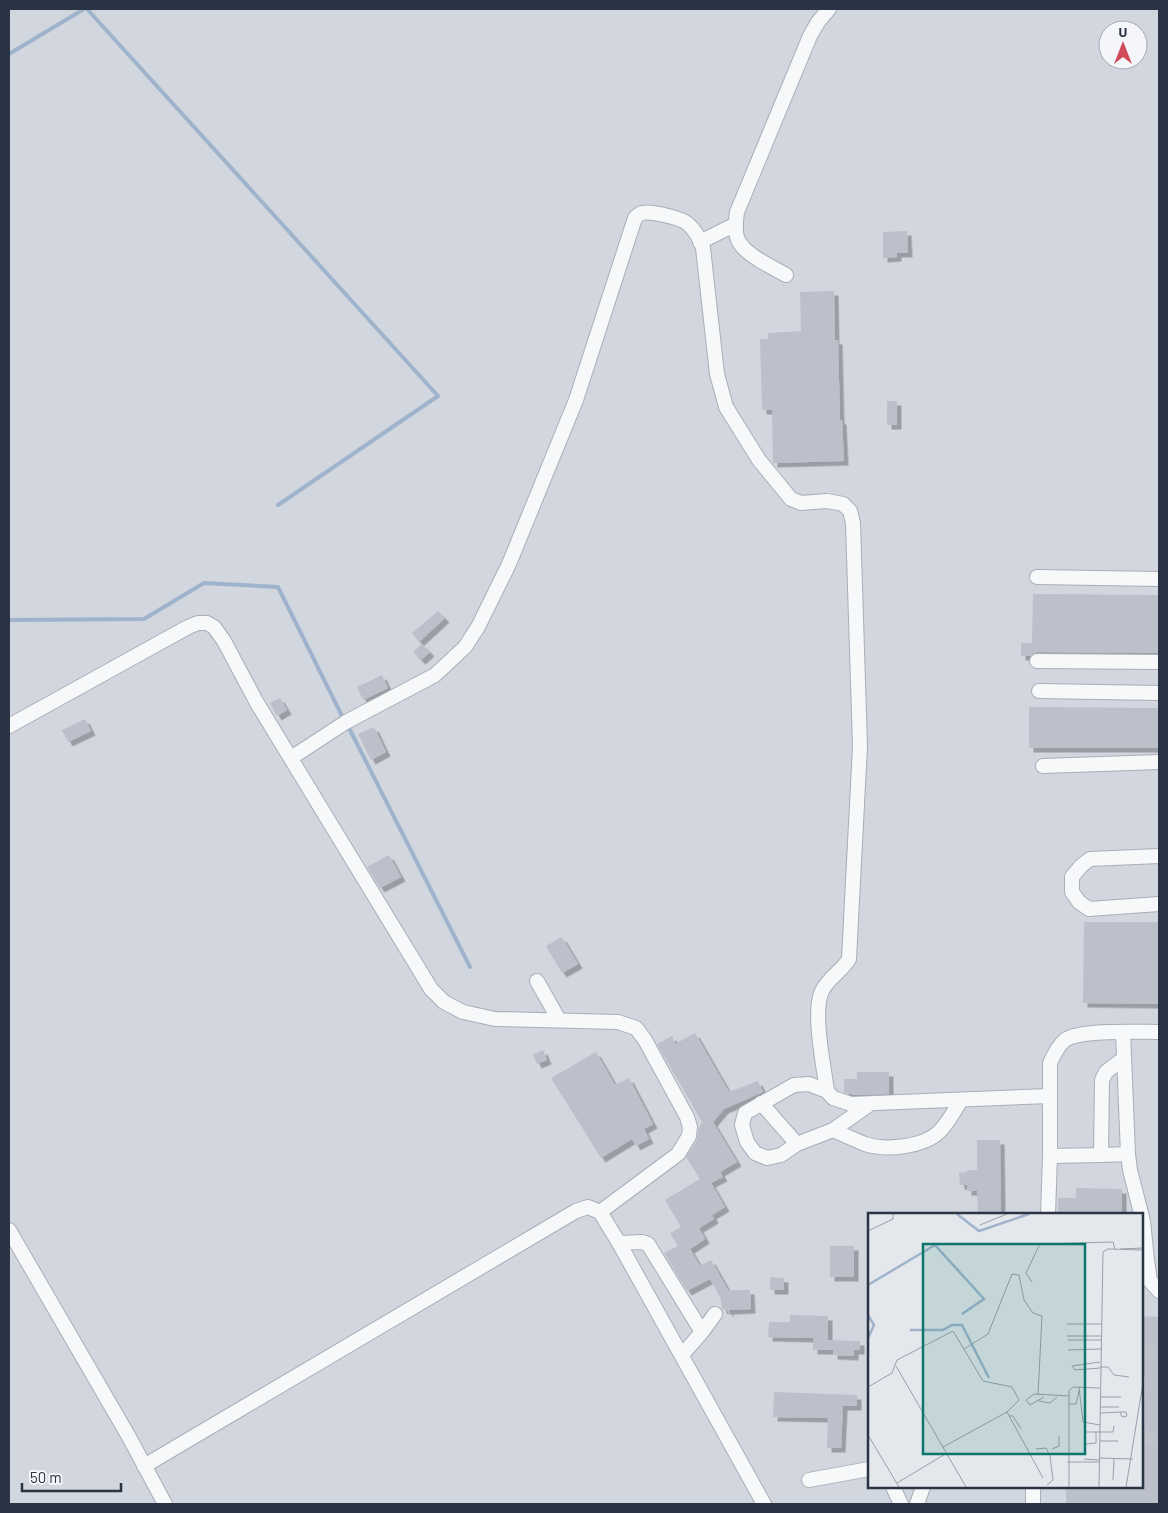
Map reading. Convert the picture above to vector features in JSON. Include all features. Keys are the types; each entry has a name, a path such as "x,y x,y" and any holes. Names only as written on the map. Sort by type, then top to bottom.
{"lane":[{"path":"786,275 749,253 738,241 737,212 810,36 818,22 829,9"},
{"path":"291,758 346,722 435,675 465,647 478,627 509,564 576,400 635,218 640,213 646,213 687,222 696,233 703,248 718,374 726,408 759,460 791,499 801,503 827,501 843,504 850,511 853,523 860,746 849,959 822,992 819,1007 819,1033 827,1091"},
{"path":"700,242 736,224"},
{"path":"1037,577 1159,579"},
{"path":"9,726 188,627 207,623 214,627 224,641 257,703 431,989 444,1002 463,1012 496,1019 618,1022 636,1028 645,1040 687,1117 690,1127 689,1136 678,1154 600,1212"},
{"path":"1037,661 1159,662"},
{"path":"1039,691 1159,692"},
{"path":"1043,766 1159,762"},
{"path":"1159,856 1090,859 1072,877 1072,892 1080,902 1089,908 1159,904"},
{"path":"537,982 559,1020"},
{"path":"1123,1032 1128,1154 1130,1170 1141,1213"},
{"path":"1048,1213 1050,1063 1056,1050 1066,1039 1080,1034 1159,1032"},
{"path":"1101,1155 1102,1080 1106,1072 1124,1058"},
{"path":"870,1104 834,1130 797,1144 781,1155 767,1158 755,1154 747,1142 742,1126 745,1113 794,1085 809,1084 827,1091 834,1098 851,1104 1050,1096"},
{"path":"834,1130 866,1144 910,1146 929,1139 939,1132 961,1100"},
{"path":"761,1103 797,1144"},
{"path":"1050,1156 1128,1154"},
{"path":"144,1466 576,1211 588,1207 600,1212 619,1243 764,1504"},
{"path":"1143,1220 1150,1281 1159,1291"},
{"path":"9,1230 165,1504"},
{"path":"619,1243 642,1242 648,1244 702,1332"},
{"path":"682,1355 715,1314"},
{"path":"809,1480 868,1469"},
{"path":"893,1488 901,1504"},
{"path":"917,1504 923,1488"},
{"path":"1033,1504 1034,1488"}],"shaded area":[{"path":"9,9 1159,9 1159,1504 9,1504"}],"building":[{"path":"907,231 908,253 897,253 897,257 883,258 883,232"},
{"path":"834,291 835,340 838,340 840,420 842,420 844,461 773,463 772,410 762,410 760,339 768,339 768,333 801,331 800,292"},
{"path":"887,401 897,401 897,425 887,425"},
{"path":"1033,594 1159,595 1159,653 1037,652 1030,656 1021,656 1021,643 1032,643"},
{"path":"438,611 445,618 419,642 412,633"},
{"path":"422,644 430,652 421,660 413,652"},
{"path":"382,675 388,688 363,700 357,687"},
{"path":"280,698 287,710 277,716 270,703"},
{"path":"1029,707 1159,708 1159,748 1029,748"},
{"path":"85,719 91,731 68,742 62,730"},
{"path":"374,727 386,752 371,760 358,734"},
{"path":"389,855 401,877 380,888 367,867"},
{"path":"1084,922 1159,922 1159,1004 1083,1003"},
{"path":"562,937 578,964 562,973 546,946"},
{"path":"695,1033 729,1092 758,1081 763,1092 724,1109 713,1122 737,1162 720,1172 723,1177 711,1183 725,1207 712,1215 714,1219 699,1228 705,1239 690,1249 700,1266 711,1260 728,1290 750,1290 751,1309 729,1310 730,1314 727,1310 722,1309 721,1299 710,1279 687,1291 664,1253 678,1246 670,1233 681,1227 665,1200 700,1179 686,1157 697,1140 699,1127 702,1122 657,1044 672,1036 675,1044"},
{"path":"543,1050 547,1060 537,1064 533,1055"},
{"path":"596,1052 615,1085 629,1078 653,1124 644,1129 649,1139 636,1146 632,1139 601,1158 551,1078"},
{"path":"857,1072 889,1072 889,1094 857,1095 844,1093 844,1079 857,1079"},
{"path":"977,1140 1000,1140 1000,1213 978,1213 977,1191 967,1191 967,1185 960,1185 959,1173 967,1172 967,1170 977,1170"},
{"path":"1076,1188 1122,1189 1122,1213 1058,1213 1058,1198 1076,1198"},
{"path":"830,1246 854,1246 854,1277 830,1277"},
{"path":"770,1277 784,1278 784,1290 770,1290"},
{"path":"790,1315 828,1316 828,1340 860,1341 860,1350 854,1350 854,1356 833,1355 833,1350 813,1350 813,1338 768,1337 769,1322 790,1322"},
{"path":"1143,1316 1158,1317 1159,1504 1066,1503 1066,1488 1143,1488 1145,1376 1143,1376"},
{"path":"774,1392 857,1395 857,1406 843,1406 841,1448 827,1448 828,1418 773,1417"}],"waterway":[{"path":"9,54 84,9"},
{"path":"87,9 438,396 278,505"},
{"path":"9,620 144,619 204,583 278,587 344,720"},
{"path":"348,726 470,967"}],"tunnel":[{"path":"1143,1352 1159,1352"},
{"path":"1143,1439 1159,1438"}]}
